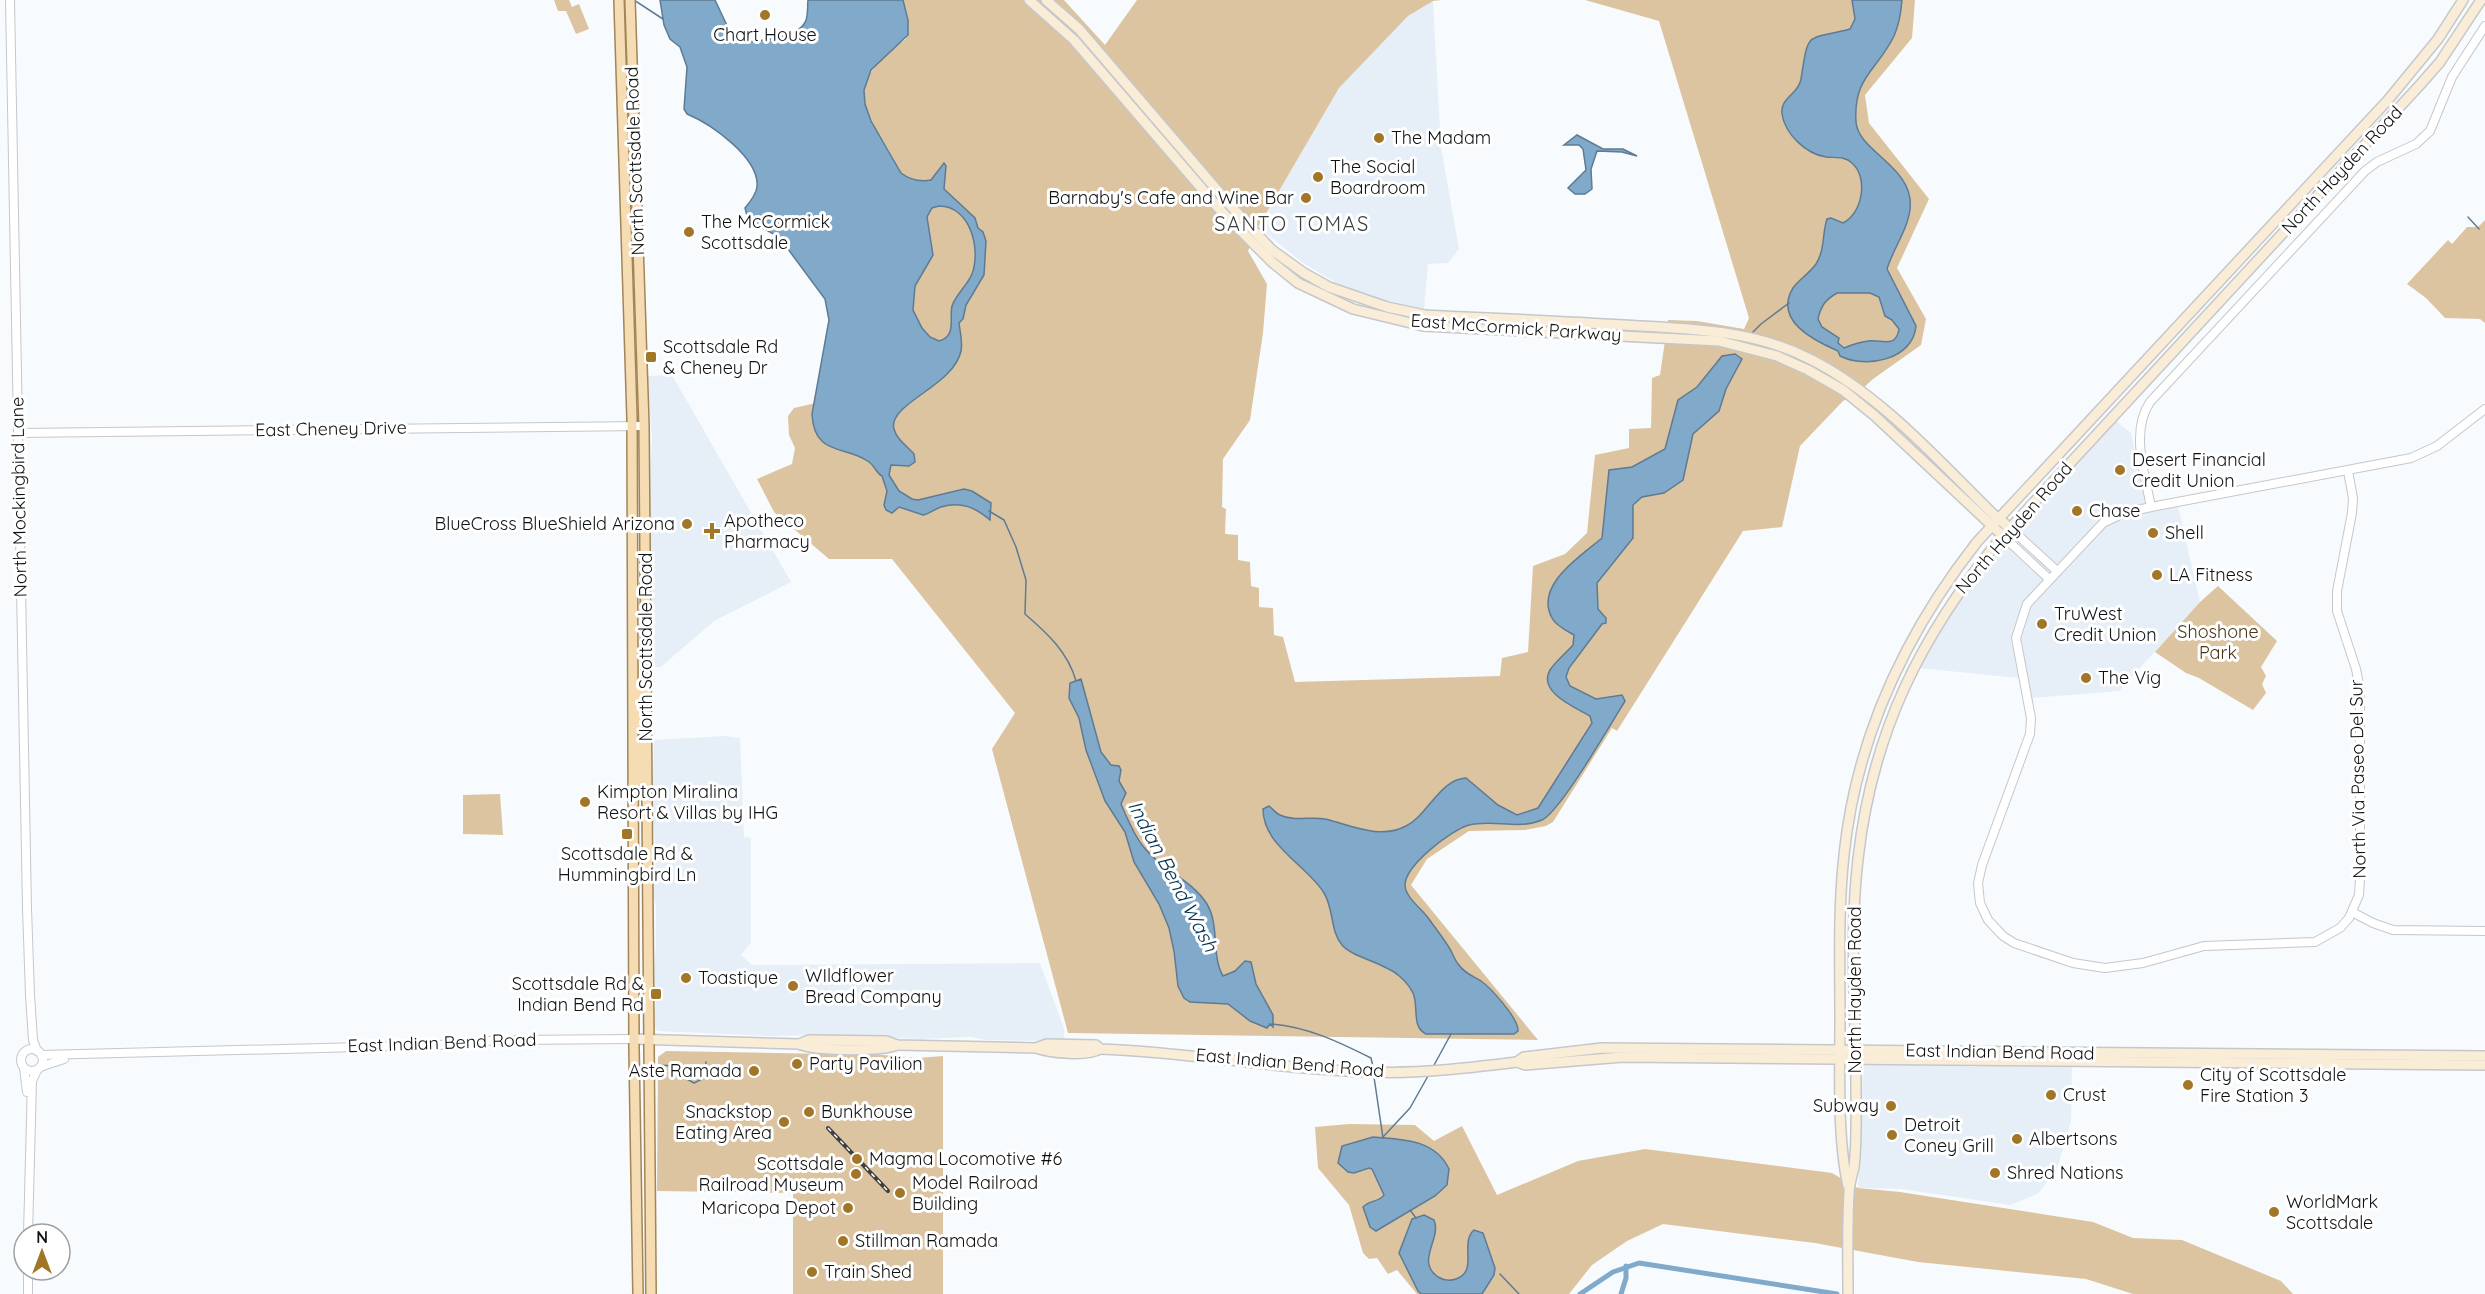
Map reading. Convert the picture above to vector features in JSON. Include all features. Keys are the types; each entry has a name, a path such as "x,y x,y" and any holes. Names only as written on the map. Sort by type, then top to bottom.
{"main road":[{"name":"North Scottsdale Road","path":"619,0 632,426 634,1039 638,1292"},
{"name":"North Scottsdale Road","path":"630,0 644,426 651,1294"},
{"name":"East McCormick Parkway","path":"1029,0 1074,40 1222,212 1275,258 1356,298 1425,315 1719,331 1770,342 1810,358 1849,381 1882,408 1995,523 2003,536"},
{"name":"East McCormick Parkway","path":"1046,0 1079,29 1275,258"},
{"name":"North Hayden Road","path":"1849,1191 1844,1167 1840,915 1847,825 1863,757 1881,704 1914,636 1936,598 1995,523 2388,100 2438,39 2463,0"},
{"name":"North Hayden Road","path":"1848,1294 1849,1191 1854,1166 1857,870 1865,811 1877,760 1902,691 1928,639 1952,601 2003,536 2419,87 2458,36 2481,0"},
{"name":"East McCormick Parkway","path":"1995,523 2010,528"},
{"path":"633,678 639,684 640,727 646,733 639,746 639,779 633,785"},
{"name":"East Indian Bend Road","path":"634,1039 799,1044 807,1048 887,1049 897,1046 1036,1048 1049,1052 1093,1053 1100,1049 1156,1051 1371,1072 1441,1070 1517,1062 1524,1057 1602,1048 1841,1055 2485,1056"},
{"name":"East Indian Bend Road","path":"1856,1055 2485,1065"},
{"path":"637,1178 642,1197 643,1227 651,1238 643,1248 644,1276 638,1292"}],"street":[{"name":"North Mockingbird Lane","path":"10,0 30,994 33,1040 39,1053 39,1068 32,1081 28,1222"},
{"path":"2151,507 2139,434 2150,402 2365,171 2377,162 2416,144 2430,131 2452,76 2485,26"},
{"path":"2485,409 2428,451 2402,460 2151,507 2124,513 2103,523 2027,604 2016,638 2031,718 2030,734 1980,871 1978,883 1980,903 1996,930 2014,942 2073,963 2105,968 2143,963 2204,946 2315,942 2340,928 2352,912 2393,930 2485,931"},
{"name":"East Cheney Drive","path":"18,434 644,426"},
{"name":"North Via Paseo Del Sur","path":"2348,471 2353,498 2352,513 2337,591 2337,611 2356,669 2360,696 2361,878 2359,895 2352,912"},
{"name":"East McCormick Parkway","path":"2010,528 2057,571"},
{"name":"East McCormick Parkway","path":"2003,536 2049,579"},
{"name":"North Mockingbird Lane","path":"29,1183 26,1179 27,1089 21,1059 28,1042 30,994"},
{"name":"East Indian Bend Road","path":"39,1053 86,1054 439,1045 499,1040 634,1039"},
{"path":"25,1052 39,1053"},
{"name":"East Indian Bend Road","path":"39,1068 86,1054"},
{"path":"24,1068 29,1070 39,1068"}],"shaded area":[{"path":"1433,1 1441,147 1459,249 1448,263 1428,264 1424,311 1348,290 1303,263 1258,227 1339,88 1408,16"},
{"path":"672,375 791,582 714,621 661,667 652,667 649,499 652,437 647,380 648,376"},
{"path":"2115,420 2131,433 2147,511 2178,506 2200,602 2119,691 2031,698 2028,679 1918,668 1951,611 1988,557"},
{"path":"725,736 740,738 744,837 751,838 751,943 741,955 752,965 1040,963 1064,1028 1064,1041 986,1040 971,1037 920,1039 834,1035 767,1036 657,1031 654,1024 656,1000 653,990 656,943 656,906 653,893 656,855 652,806 654,740"},
{"path":"1870,1063 1951,1063 1970,1067 2011,1064 2072,1065 2071,1121 2056,1172 2037,1194 2010,1205 1901,1189 1858,1188 1863,1070 1865,1065"}],"green space":[{"path":"554,0 569,0 572,7 579,4 589,29 576,34 566,11 558,11"},
{"path":"903,0 1064,0 1105,45 1137,0 1442,0 1433,1 1408,16 1339,88 1258,227 1248,251 1267,284 1263,333 1250,420 1223,459 1222,507 1226,509 1225,534 1238,535 1238,560 1250,562 1251,586 1259,588 1259,607 1273,608 1274,635 1283,637 1295,682 1500,676 1502,658 1528,652 1533,566 1565,554 1587,533 1595,455 1629,448 1629,429 1651,428 1652,378 1660,375 1668,320 1697,321 1744,329 1749,318 1659,21 1585,0 1915,0 1912,38 1865,95 1869,123 1929,199 1897,268 1926,319 1921,345 1873,379 1859,392 1843,401 1800,446 1782,527 1743,531 1617,731 1612,728 1553,822 1546,826 1525,830 1469,831 1427,859 1411,885 1538,1040 1068,1033 992,749 1015,713 892,559 829,559 774,512 757,479 792,464 795,448 789,435 788,416 794,408 877,389 906,177 901,173 869,116 865,103 865,90 868,79 882,58 906,39 908,20"},
{"path":"2485,220 2485,323 2480,319 2445,318 2426,298 2407,284 2448,240 2452,244 2467,227 2478,227"},
{"name":"Shoshone Park","path":"2218,586 2277,641 2261,667 2266,676 2262,684 2266,693 2253,710 2199,678 2186,673 2155,652 2200,602"},
{"path":"500,794 503,835 463,834 463,795"},
{"path":"666,1051 883,1055 918,1058 943,1056 943,1294 793,1294 793,1193 657,1191 658,1057"},
{"path":"1349,1124 1415,1125 1434,1141 1462,1126 1497,1195 1578,1161 1645,1149 1832,1173 1858,1188 1900,1192 2093,1222 2133,1238 2182,1240 2281,1281 2293,1294 2133,1294 2086,1279 1918,1262 1815,1243 1663,1224 1627,1241 1592,1265 1569,1294 1417,1294 1397,1270 1388,1274 1377,1258 1369,1259 1363,1253 1349,1205 1318,1168 1315,1127"}],"water":[{"path":"660,0 715,0 731,34 743,42 758,41 785,36 799,29 807,19 808,0 903,0 908,20 908,35 871,70 864,90 865,104 871,121 901,173 915,180 931,180 944,163 946,166 944,189 975,218 986,241 984,275 966,305 963,319 959,323 962,348 956,363 947,374 901,411 895,420 895,433 914,454 915,462 909,466 891,465 889,475 899,491 912,499 918,500 964,489 972,491 991,503 990,520 979,512 961,505 948,505 923,515 899,507 892,513 886,510 884,505 887,491 882,476 871,464 860,457 825,444 819,437 814,428 812,414 829,320 825,299 779,237 748,220 745,208 756,190 756,176 751,165 732,143 687,114 684,109 687,67 680,47 670,39 664,25","holes":["939,206 950,208 966,221 971,231 975,253 972,274 952,306 950,331 945,339 939,341 930,337 922,328 913,310 915,286 933,255 927,217 932,208"]},
{"path":"1852,0 1902,0 1900,18 1894,36 1862,84 1858,94 1856,122 1859,133 1896,171 1909,194 1909,216 1887,269 1916,326 1913,338 1907,347 1897,354 1887,359 1862,362 1840,356 1838,351 1808,335 1792,320 1788,310 1788,300 1793,288 1819,259 1827,219 1831,218 1843,223 1855,212 1861,195 1860,177 1849,161 1843,158 1818,155 1804,147 1787,129 1782,114 1784,103 1800,84 1808,44 1817,37 1850,29 1855,19","holes":["1837,293 1870,293 1879,297 1885,316 1892,320 1899,329 1897,335 1895,339 1887,342 1868,341 1844,348 1838,343 1839,338 1822,327 1818,319 1822,307"]},
{"path":"1577,135 1603,149 1623,149 1637,156 1622,152 1597,151 1591,169 1592,189 1585,194 1575,194 1568,188 1586,170 1583,149 1579,145 1564,145"},
{"path":"1735,354 1742,359 1726,389 1719,411 1693,434 1683,480 1664,493 1642,497 1633,505 1633,538 1597,583 1598,609 1606,618 1606,623 1602,624 1569,668 1566,677 1570,686 1596,699 1622,695 1625,701 1598,746 1561,801 1542,820 1524,824 1478,823 1461,828 1420,859 1407,878 1405,886 1408,895 1440,934 1461,968 1486,985 1497,997 1514,1019 1518,1031 1514,1034 1426,1034 1418,1026 1415,998 1404,981 1392,971 1353,953 1342,945 1338,939 1324,893 1270,834 1263,809 1269,806 1285,817 1325,819 1366,830 1386,832 1414,821 1449,784 1466,778 1498,805 1517,815 1538,808 1592,723 1590,716 1560,698 1549,685 1547,678 1550,670 1573,645 1574,635 1552,618 1548,606 1549,594 1562,572 1602,538 1609,470 1632,467 1665,449 1678,400 1697,387 1722,356"},
{"path":"1081,679 1101,752 1111,765 1119,766 1121,770 1119,781 1126,793 1121,804 1136,836 1149,853 1193,888 1207,904 1213,922 1219,968 1223,976 1235,971 1245,961 1251,962 1256,984 1273,1015 1273,1027 1270,1024 1267,1028 1250,1021 1228,1004 1190,1002 1184,998 1178,986 1169,928 1159,904 1134,862 1125,832 1105,801 1086,750 1079,718 1069,698 1070,683"},
{"path":"1373,1137 1406,1140 1426,1146 1443,1159 1449,1169 1447,1185 1435,1196 1376,1231 1370,1227 1363,1207 1384,1195 1372,1169 1348,1172 1338,1163 1342,1146"},
{"path":"1424,1215 1434,1220 1436,1227 1429,1264 1432,1271 1442,1279 1454,1280 1463,1275 1468,1263 1470,1236 1474,1230 1483,1233 1495,1268 1494,1275 1482,1294 1421,1294 1418,1291 1399,1253 1412,1219"}],"waterway":[{"name":"Indian Bend Wash","path":"634,0 663,19"},
{"path":"2468,217 2479,229"},
{"path":"1751,334 1789,303"},
{"name":"Indian Bend Wash","path":"989,511 1004,520 1016,547 1026,580 1025,614 1049,636 1062,652 1076,681"},
{"name":"Indian Bend Wash","path":"1272,1024 1298,1028 1335,1041 1371,1058 1373,1067"},
{"path":"1433,1067 1451,1034"},
{"path":"659,1065 675,1066 685,1078 694,1083 704,1078 706,1062"},
{"path":"1383,1137 1410,1108 1428,1076"},
{"name":"Indian Bend Wash","path":"1374,1077 1383,1138"},
{"name":"Indian Bend Wash","path":"1410,1210 1416,1218"},
{"path":"1580,1294 1613,1272 1639,1263 1837,1294"},
{"path":"1621,1294 1626,1278 1626,1266"},
{"name":"Indian Bend Wash","path":"1500,1274 1519,1294"}],"railway":[{"path":"828,1128 888,1191"}],"place":[{"name":"Chart House","path":"765,15"},
{"name":"The Madam","path":"1379,138"},
{"name":"The Social Boardroom","path":"1318,177"},
{"name":"Barnaby's Cafe and Wine Bar","path":"1306,198"},
{"name":"The McCormick Scottsdale","path":"689,232"},
{"name":"Scottsdale Rd & Cheney Dr","path":"651,357"},
{"name":"Desert Financial Credit Union","path":"2120,470"},
{"name":"Chase","path":"2077,511"},
{"name":"BlueCross BlueShield Arizona","path":"687,524"},
{"name":"Apotheco Pharmacy","path":"712,531"},
{"name":"Shell","path":"2153,533"},
{"name":"LA Fitness","path":"2157,575"},
{"name":"TruWest Credit Union","path":"2042,624"},
{"name":"The Vig","path":"2086,678"},
{"name":"Kimpton Miralina Resort & Villas by IHG","path":"585,802"},
{"name":"Scottsdale Rd & Hummingbird Ln","path":"627,834"},
{"name":"Toastique","path":"686,978"},
{"name":"WIldflower Bread Company","path":"793,986"},
{"name":"Scottsdale Rd & Indian Bend Rd","path":"656,994"},
{"name":"Party Pavilion","path":"797,1064"},
{"name":"Aste Ramada","path":"754,1071"},
{"name":"City of Scottsdale Fire Station 3","path":"2188,1085"},
{"name":"Crust","path":"2051,1095"},
{"name":"Subway","path":"1891,1106"},
{"name":"Bunkhouse","path":"809,1112"},
{"name":"Snackstop Eating Area","path":"784,1122"},
{"name":"Detroit Coney Grill","path":"1892,1135"},
{"name":"Albertsons","path":"2017,1139"},
{"name":"Magma Locomotive #6","path":"857,1159"},
{"name":"Shred Nations","path":"1995,1173"},
{"name":"Scottsdale Railroad Museum","path":"856,1174"},
{"name":"Model Railroad Building","path":"900,1193"},
{"name":"Maricopa Depot","path":"848,1208"},
{"name":"WorldMark Scottsdale","path":"2274,1212"},
{"name":"Stillman Ramada","path":"843,1241"},
{"name":"Train Shed","path":"812,1272"}],"district":[{"name":"SANTO TOMAS","path":"1292,224"}]}
